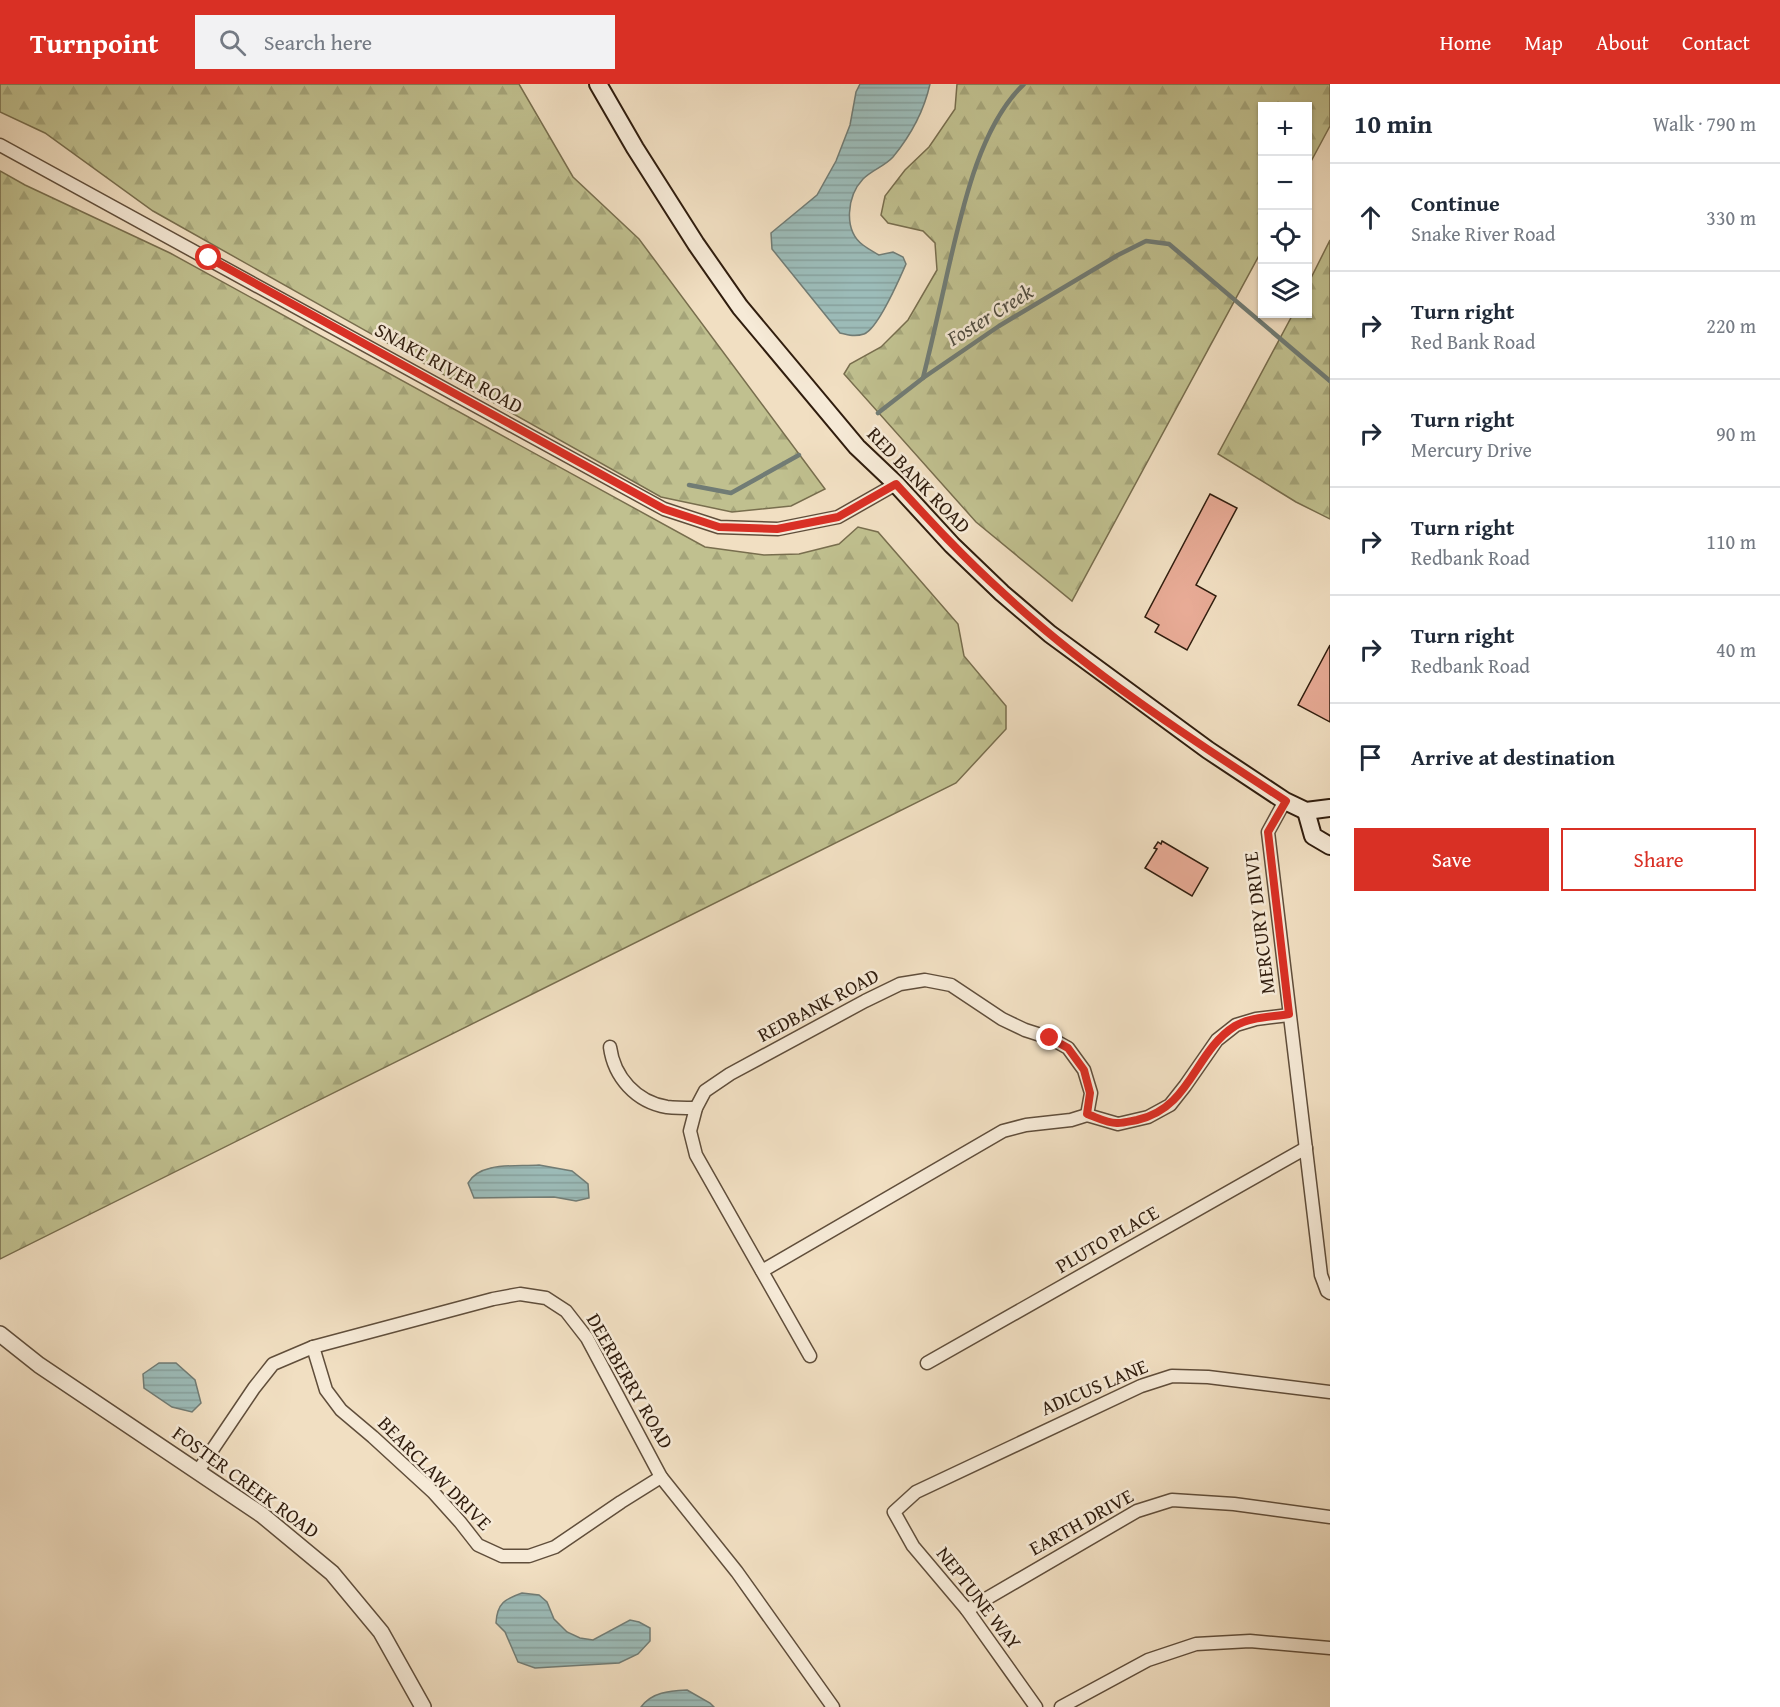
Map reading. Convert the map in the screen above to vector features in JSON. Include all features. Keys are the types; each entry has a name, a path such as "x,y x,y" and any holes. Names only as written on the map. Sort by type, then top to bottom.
{"main road":[{"name":"RED BANK ROAD","path":"598,84 634,148 740,307 857,447 896,484 952,545 1002,593 1050,634 1208,750 1286,801 1306,811"},
{"path":"1330,808 1306,811 1313,836 1330,846"}],"street":[{"name":"SNAKE RIVER ROAD","path":"0,145 664,509 719,527 777,529 838,517 896,484"},
{"name":"MERCURY DRIVE","path":"1286,801 1268,832 1321,1275 1327,1292 1330,1293"},
{"name":"REDBANK ROAD","path":"810,1356 696,1155 690,1131 696,1108 705,1091 730,1074 900,984 926,980 951,984 1002,1019 1050,1038 1068,1048 1084,1070 1090,1093 1087,1114"},
{"path":"762,1271 1003,1131 1026,1125 1071,1120 1087,1114 1118,1124 1148,1117 1170,1105 1217,1040 1236,1025 1256,1019 1289,1014"},
{"path":"610,1047 612,1062 625,1084 644,1100 667,1107 696,1108"},
{"name":"PLUTO PLACE","path":"927,1363 1306,1148"},
{"name":"DEERBERRY ROAD","path":"198,1471 273,1364 314,1347 493,1299 520,1294 546,1298 566,1311 587,1338 662,1477 737,1572 833,1707"},
{"name":"FOSTER CREEK ROAD","path":"0,1334 39,1365 262,1515 332,1574 381,1632 423,1707"},
{"name":"BEARCLAW DRIVE","path":"314,1347 327,1390 341,1410 433,1492 478,1545 502,1556 529,1556 555,1547 662,1477"},
{"name":"ADICUS LANE","path":"894,1512 916,1492 924,1488 1141,1386 1172,1376 1208,1377 1330,1392"},
{"name":"EARTH DRIVE","path":"967,1610 1137,1510 1172,1500 1234,1504 1330,1517"},
{"name":"NEPTUNE WAY","path":"894,1512 913,1546 967,1610 1036,1707"},
{"path":"1061,1707 1148,1660 1196,1644 1250,1641 1330,1648"}],"green space":[{"path":"0,84 519,84 573,177 639,239 825,489 791,506 732,512 661,497 153,211 45,133 0,112"},
{"path":"957,84 1330,84 1330,126 1312,160 1312,102 1258,102 1258,257 1072,601 976,522 844,374 850,364 881,347 908,320 937,270 935,243 923,231 888,223 881,215 885,196 905,170 929,147 955,109"},
{"path":"0,171 170,253 705,547 764,555 799,554 839,544 858,527 878,532 958,624 964,656 1006,706 1006,729 956,783 0,1259"},
{"path":"1330,240 1330,519 1296,502 1218,454 1291,318 1312,318 1312,276"}],"water":[{"path":"860,84 930,84 920,113 906,140 890,160 863,179 853,194 850,222 857,239 879,255 893,252 903,257 906,264 888,303 875,323 864,334 855,336 840,333 772,249 771,233 817,195 836,161 850,125 856,92"},
{"path":"539,1165 572,1171 588,1184 589,1198 576,1201 554,1197 474,1198 468,1183 481,1171 490,1168"},
{"path":"159,1363 176,1363 195,1380 201,1403 192,1412 172,1407 144,1388 143,1374"},
{"path":"522,1593 539,1595 547,1602 554,1619 567,1632 580,1638 593,1640 630,1620 650,1628 650,1641 638,1654 619,1663 535,1668 518,1662 505,1632 496,1623 500,1606 511,1597"},
{"path":"687,1690 714,1707 641,1707 656,1695"}],"building":[{"path":"1210,494 1237,508 1196,585 1216,596 1187,650 1155,632 1159,625 1145,617"},
{"path":"1330,645 1330,722 1298,705"},
{"path":"1162,841 1208,868 1192,896 1145,868 1157,849 1154,848 1158,842 1161,844"}],"waterway":[{"name":"Foster Creek","path":"923,378 959,222 974,171 995,123 1008,102 1024,84"},
{"name":"Foster Creek","path":"878,413 923,378 999,326 1118,255 1146,241 1169,244 1330,381"},
{"path":"689,485 731,493 799,455"}],"route":[{"path":"209,258 664,509 719,527 777,529 838,517 896,484 952,545 1002,593 1050,634 1208,750 1286,801 1268,832 1289,1014 1256,1019 1236,1025 1217,1040 1170,1105 1148,1117 1118,1124 1087,1114 1090,1093 1084,1070 1068,1048 1050,1038"}]}
